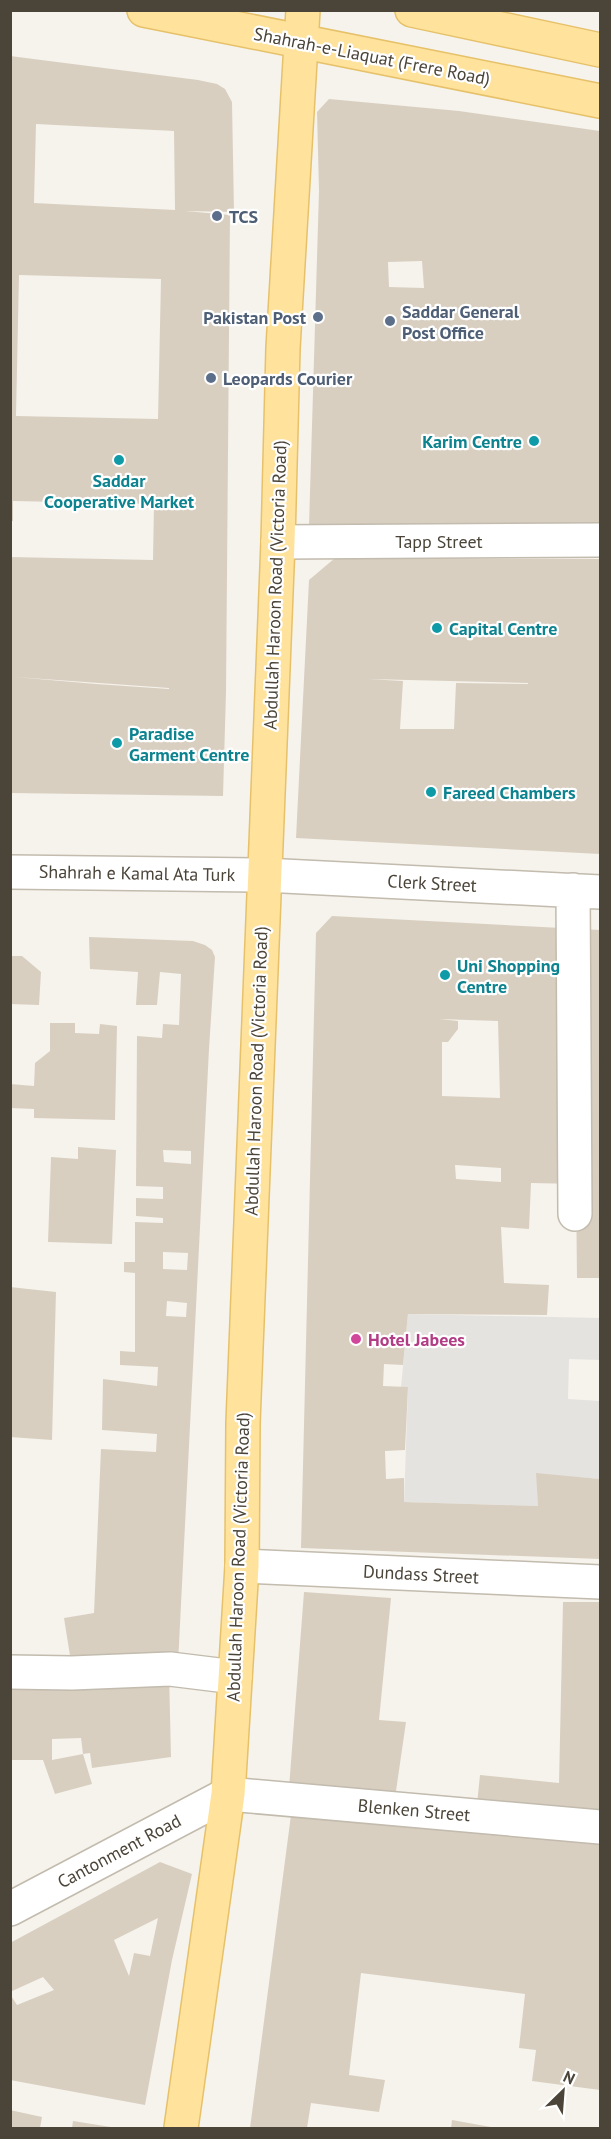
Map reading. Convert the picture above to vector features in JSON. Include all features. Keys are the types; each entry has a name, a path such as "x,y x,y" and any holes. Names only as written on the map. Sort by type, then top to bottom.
{"main road":[{"name":"Shahrah-e-Liaquat (Frere Road)","path":"144,10 303,26 600,101"},
{"path":"412,10 600,50"},
{"name":"Abdullah Haroon Road (Victoria Road)","path":"181,2128 228,1794 242,1566 243,1423 278,542 283,348 303,26"}],"street":[{"name":"Tapp Street","path":"278,542 600,540"},
{"name":"Shahrah e Kamal Ata Turk","path":"10,872 264,875"},
{"name":"Clerk Street","path":"264,875 587,891"},
{"path":"575,1214 587,891"},
{"name":"Dundass Street","path":"242,1566 600,1582"},
{"path":"10,1671 72,1673 170,1669 235,1677"},
{"name":"Blenken Street","path":"228,1794 600,1827"},
{"name":"Cantonment Road","path":"10,1909 228,1794"}],"shaded area":[{"path":"408,1314 600,1318 600,1360 569,1359 568,1399 600,1401 600,1479 537,1474 538,1506 404,1502 408,1388 401,1387"}],"building":[{"name":"Saddar Cooperative Market","path":"10,56 217,84 225,89 232,102 234,212 185,211 230,215 223,796 10,793 10,557 153,560 154,504 13,501 13,521 10,521","holes":["36,124 174,131 175,210 34,203","19,275 161,279 158,419 16,416","15,677 169,689 96,684"]},
{"path":"329,99 459,111 600,131 600,527 309,526 319,191 317,112","holes":["422,261 424,288 389,287 388,262"]},
{"path":"335,558 600,559 600,854 296,838 309,580","holes":["368,679 528,683 456,683 454,729 400,729 403,681"]},
{"path":"332,916 600,930 600,1278 577,1278 576,1184 531,1183 529,1229 501,1227 504,1283 549,1285 547,1315 408,1314 403,1365 384,1364 383,1386 408,1387 405,1450 385,1451 386,1479 404,1478 404,1502 538,1506 536,1473 600,1479 600,1559 301,1548 316,933","holes":["439,1019 498,1021 500,1098 442,1096 442,1042 448,1042 458,1029 458,1021","455,1165 501,1168 501,1182 456,1179"]},
{"path":"89,937 193,941 212,950 215,957 178,1664 71,1662 64,1618 94,1613 101,1449 156,1452 157,1434 102,1430 103,1379 157,1386 158,1367 120,1365 120,1351 135,1352 135,1273 124,1272 124,1262 135,1262 135,1222 163,1223 163,1218 136,1216 136,1198 163,1199 163,1187 136,1186 137,1036 162,1038 163,1024 179,1025 181,974 160,972 157,1005 136,1005 138,972 90,969","holes":["163,1150 191,1151 191,1164 164,1162","163,1252 188,1253 187,1270 163,1269","167,1301 187,1303 186,1317 166,1316"]},
{"path":"10,956 22,956 41,972 39,1005 10,1004"},
{"path":"50,1023 75,1023 75,1033 99,1034 100,1024 117,1026 115,1120 34,1118 34,1109 10,1108 10,1084 34,1086 35,1063 50,1051"},
{"path":"78,1147 116,1150 112,1244 48,1242 51,1157 78,1159"},
{"path":"10,1287 56,1292 52,1440 10,1437"},
{"path":"304,1592 391,1598 379,1720 406,1722 395,1798 289,1788"},
{"path":"563,1602 600,1602 600,1814 477,1804 480,1775 559,1783"},
{"path":"169,1672 171,1757 92,1768 90,1753 83,1754 92,1784 55,1794 43,1760 11,1760 10,1683","holes":["81,1738 83,1754 52,1760 52,1739"]},
{"path":"291,1815 600,1840 600,2090 532,2081 536,2050 519,2048 525,1994 361,1973 349,2075 385,2080 379,2112 311,2103 307,2128 250,2128"},
{"path":"160,1862 192,1874 172,1960 145,2105 10,2080 10,1994 17,2005 54,1990 43,1977 10,1992 10,1943","holes":["158,1918 150,1956 134,1953 129,1976 114,1940"]},
{"path":"10,2110 42,2117 40,2128 10,2128"},
{"path":"452,2120 491,2127 491,2128 451,2128"},
{"path":"73,2121 111,2127 111,2128 72,2128"}],"place":[{"name":"TCS","path":"217,216"},
{"name":"Pakistan Post","path":"318,317"},
{"name":"Saddar General Post Office","path":"390,321"},
{"name":"Leopards Courier","path":"211,378"},
{"name":"Karim Centre","path":"534,441"},
{"name":"Saddar Cooperative Market","path":"119,460"},
{"name":"Capital Centre","path":"437,628"},
{"name":"Paradise Garment Centre","path":"117,743"},
{"name":"Fareed Chambers","path":"431,792"},
{"name":"Uni Shopping Centre","path":"445,975"},
{"name":"Hotel Jabees","path":"356,1339"}]}
